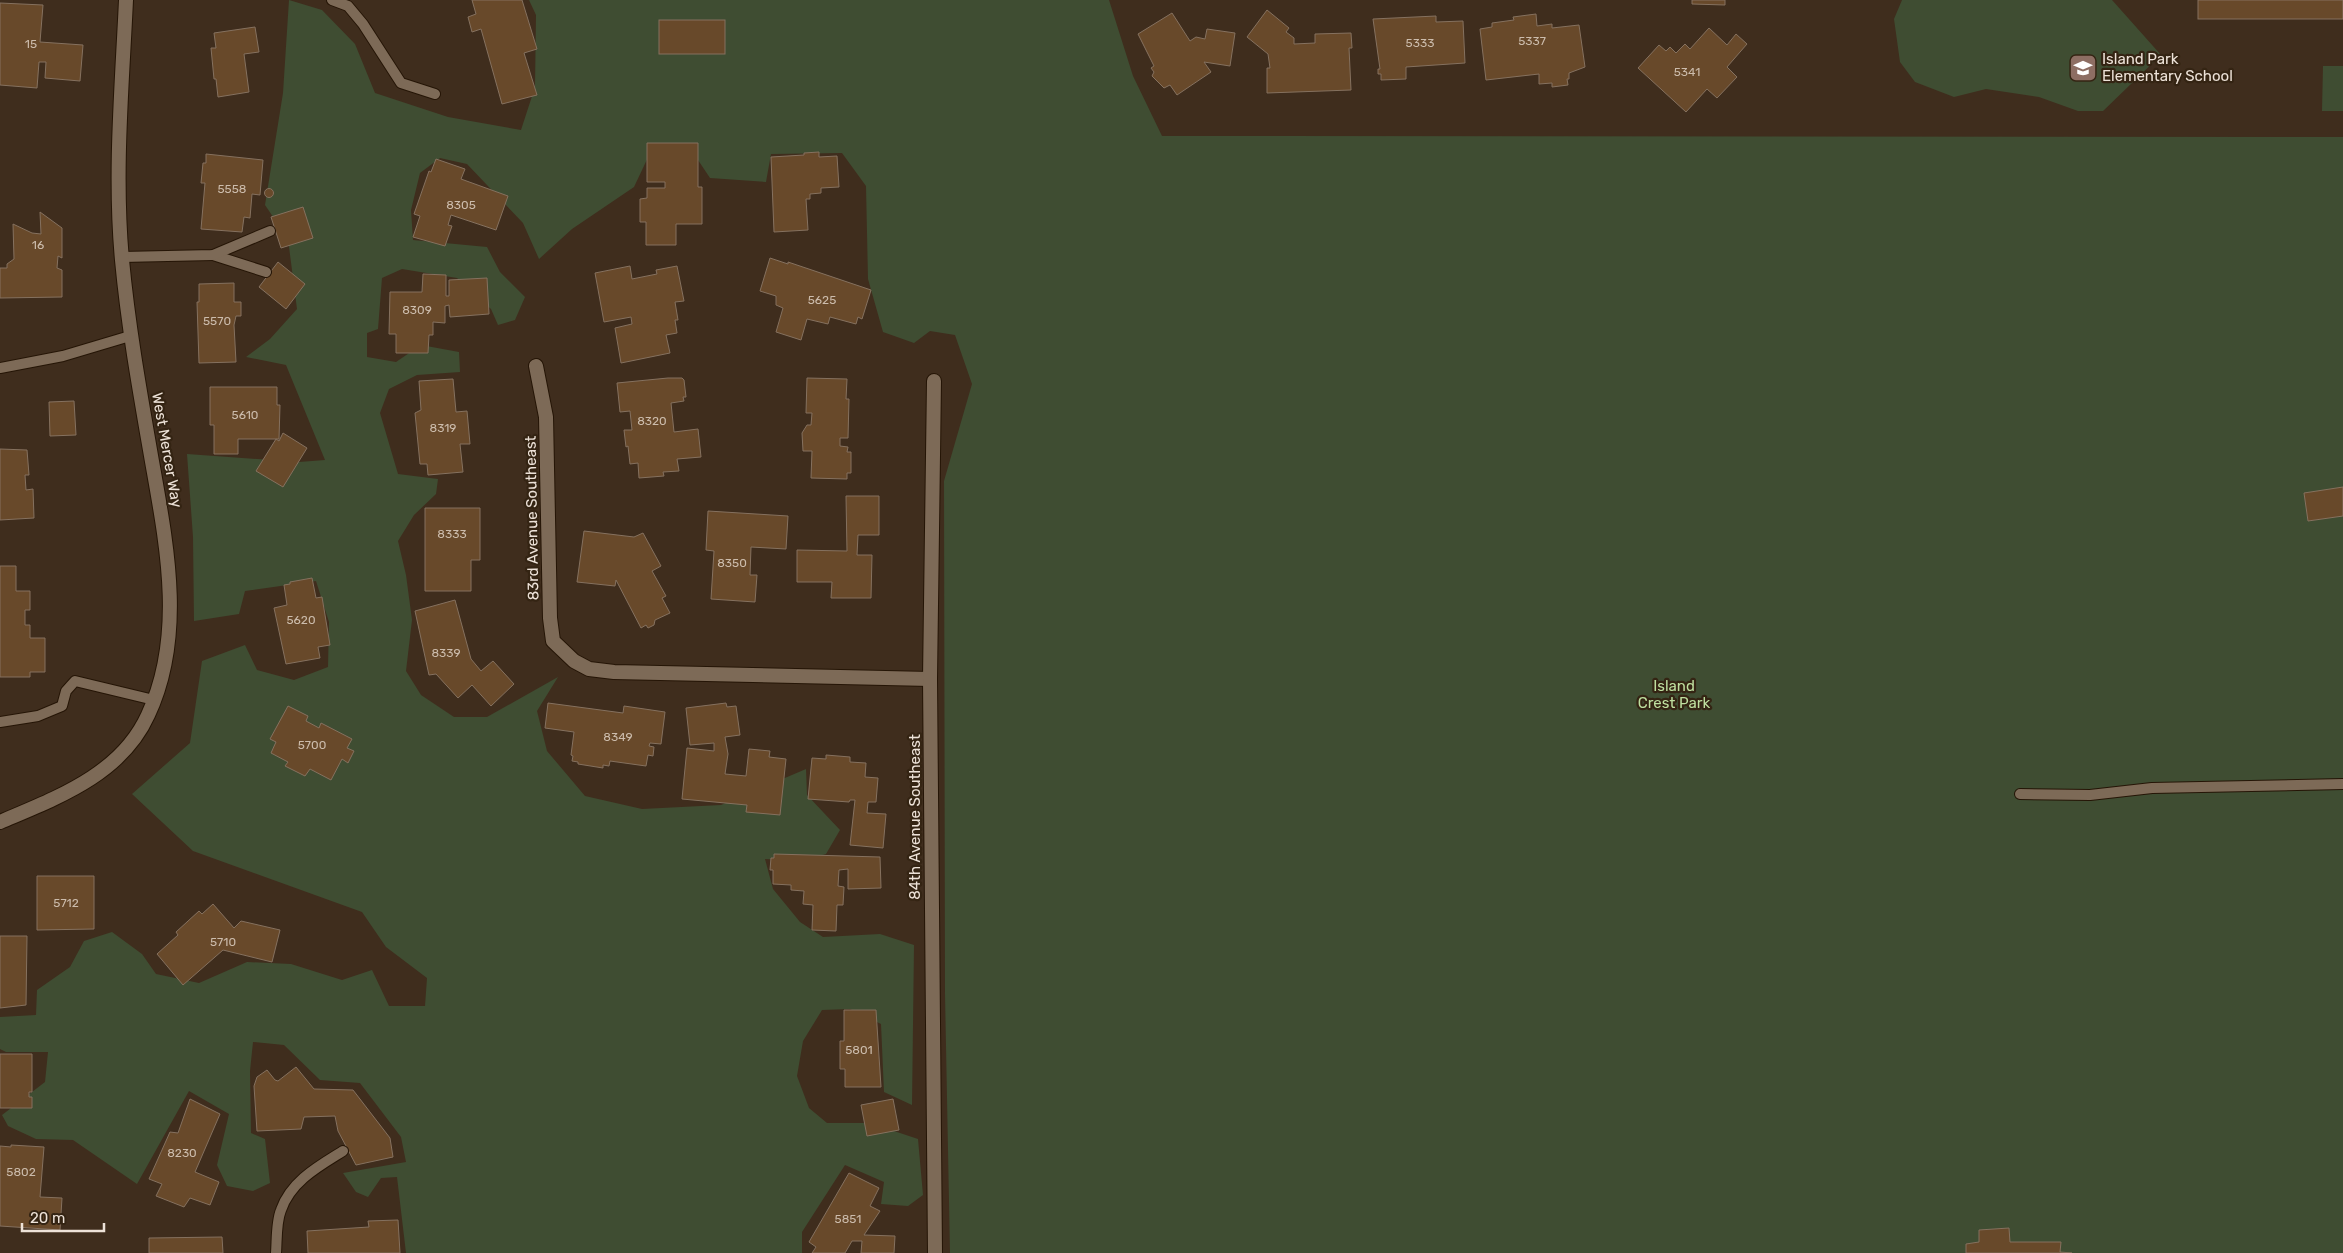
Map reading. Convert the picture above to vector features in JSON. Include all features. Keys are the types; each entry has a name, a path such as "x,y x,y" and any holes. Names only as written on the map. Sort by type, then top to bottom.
{"street":[{"name":"West Mercer Way","path":"0,822 61,795 102,773 129,746 148,717 164,675 169,641 171,597 164,532 130,336 122,257 119,165 126,0"},
{"name":"83rd Avenue Southeast","path":"536,366 546,417 550,618 553,641 574,661 590,669 614,672 930,679"},
{"name":"84th Avenue Southeast","path":"934,382 930,679 935,1253"}],"lane":[{"path":"332,0 348,6 358,18 401,83 435,94"},
{"path":"213,255 270,231"},
{"path":"122,257 213,255 266,272"},
{"path":"0,368 63,356 130,336"},
{"path":"0,722 51,712 62,706 66,691 75,681 154,700"},
{"path":"2020,794 2090,795 2152,788 2343,784"},
{"path":"276,1253 280,1210 294,1186 316,1168 343,1151"}],"green space":[{"name":"Island Crest Park","path":"289,0 322,10 355,44 375,93 448,117 521,130 535,87 536,15 529,0 1109,0 1133,76 1162,136 2343,137 2343,1253 950,1253 945,994 944,481 972,384 955,335 930,331 914,343 883,332 868,279 866,186 842,153 771,154 766,182 710,178 694,154 651,151 634,187 572,229 539,259 523,223 467,164 440,158 420,173 411,210 413,240 487,247 500,272 525,297 515,320 498,325 491,309 457,278 402,269 382,278 378,329 367,333 367,357 396,362 421,345 459,352 460,372 417,375 389,389 380,413 398,474 438,479 436,494 414,515 398,541 406,575 412,620 406,671 421,695 454,717 487,717 558,677 537,711 547,751 585,796 642,809 721,805 806,769 807,795 840,830 826,854 802,861 765,859 773,889 800,922 823,937 880,934 914,945 912,1105 884,1092 881,1024 850,1009 822,1010 803,1041 797,1076 809,1108 827,1123 870,1123 918,1139 923,1195 908,1206 881,1204 884,1182 845,1165 802,1232 802,1253 406,1253 397,1177 381,1178 368,1197 356,1192 343,1173 406,1162 401,1137 360,1083 320,1080 284,1045 253,1042 250,1071 251,1133 265,1139 270,1183 253,1191 227,1186 217,1165 229,1114 189,1091 137,1184 73,1140 36,1139 8,1126 2,1115 45,1082 48,1052 6,1052 0,1049 0,1017 36,1015 37,990 70,967 84,941 112,932 142,954 156,974 199,983 247,962 291,964 342,980 372,970 389,1006 425,1006 427,978 386,947 362,912 193,851 132,794 190,743 202,661 245,645 257,670 294,680 328,667 329,622 316,581 245,591 239,614 194,621 193,537 187,454 299,462 325,460 286,365 246,357 270,339 297,309 288,239 265,205 283,93"},
{"path":"1902,0 2112,0 2161,55 2103,111 2078,111 2039,97 1986,89 1954,97 1915,82 1900,62 1894,19"},
{"path":"2323,66 2343,66 2343,111 2322,111"}],"building":[{"path":"472,0 522,0 537,49 524,53 537,95 502,104 481,29 472,32 468,17 476,14"},
{"path":"1692,0 1725,0 1725,5 1692,4"},
{"name":"Island Park Elementary School","path":"2198,0 2343,0 2343,19 2198,19"},
{"path":"0,3 43,5 40,42 83,45 80,81 45,78 46,62 39,62 37,88 0,85"},
{"path":"1267,10 1289,28 1286,32 1294,38 1294,44 1315,43 1315,34 1351,33 1352,48 1349,48 1351,90 1267,93 1267,68 1270,68 1268,54 1247,37"},
{"path":"1172,13 1190,41 1196,37 1205,39 1207,29 1235,33 1230,66 1204,62 1211,72 1177,95 1170,85 1164,88 1152,76 1154,72 1151,68 1154,66 1138,34"},
{"path":"1536,14 1537,26 1552,24 1552,28 1579,25 1585,67 1569,73 1568,85 1552,87 1552,83 1539,84 1539,74 1486,80 1480,29 1492,27 1492,23 1514,20 1513,17"},
{"path":"1436,16 1436,22 1463,21 1465,63 1406,67 1406,79 1381,80 1381,74 1378,74 1378,69 1380,69 1373,19"},
{"path":"659,20 725,20 725,54 659,54"},
{"path":"255,27 259,52 244,54 249,92 218,97 211,48 216,48 214,33"},
{"path":"1709,28 1727,45 1736,34 1747,44 1727,67 1737,77 1717,98 1707,89 1686,112 1638,68 1659,45 1666,51 1670,47 1676,53 1685,44 1690,49"},
{"path":"647,143 698,143 698,187 702,187 702,224 676,224 676,245 646,245 646,222 640,222 640,199 647,198 647,188 665,188 665,182 647,182"},
{"path":"819,152 819,157 837,156 839,187 821,188 821,193 810,194 810,199 806,199 808,230 774,232 771,157"},
{"path":"206,154 263,160 260,195 252,194 250,218 244,217 242,232 201,229 205,183 201,183 203,163 206,163"},
{"path":"436,159 465,169 461,179 508,196 496,230 451,215 448,225 452,226 445,246 413,237 420,216 414,214 429,171 431,172"},
{"path":"269,188 274,193 269,198 264,193"},
{"path":"303,207 313,238 281,248 271,217"},
{"path":"40,212 62,228 62,258 58,256 57,268 62,270 62,297 0,298 0,268 7,268 7,264 14,259 13,224 32,233 41,234"},
{"path":"770,258 788,264 788,262 871,290 862,319 858,317 856,324 830,317 828,324 807,319 801,340 776,332 783,308 776,305 776,296 760,291"},
{"path":"278,262 305,284 286,309 259,287"},
{"path":"630,266 632,279 657,274 656,270 677,266 684,301 675,302 678,320 675,320 677,333 666,335 670,353 621,363 615,328 632,324 631,317 604,322 595,273"},
{"path":"423,274 446,275 446,296 449,296 449,280 487,278 489,314 450,317 449,305 445,306 445,323 433,322 433,335 429,335 428,353 396,353 396,334 389,334 390,292 422,292"},
{"path":"234,283 234,302 241,302 241,316 236,316 234,325 236,362 199,363 197,302 199,302 199,284"},
{"path":"682,378 684,380 686,397 683,397 684,401 671,403 674,432 698,429 701,457 677,459 679,471 663,472 664,476 639,478 638,463 630,464 628,446 626,447 624,430 632,430 630,411 620,412 617,383"},
{"path":"807,378 847,379 846,399 849,399 848,438 840,438 840,446 848,447 847,452 851,452 851,473 847,473 847,479 811,478 812,451 803,451 802,433 807,425 811,425 812,413 806,413"},
{"path":"453,379 456,412 467,411 470,444 460,444 463,472 428,475 427,464 420,464 415,413 421,410 419,381"},
{"path":"210,387 277,387 277,405 280,405 279,439 238,439 238,454 214,454 214,425 210,425"},
{"path":"74,401 76,435 50,436 49,402"},
{"path":"283,433 307,448 283,487 256,471 276,439 279,441"},
{"path":"0,449 27,450 29,475 25,475 26,490 33,489 34,518 0,520"},
{"path":"2343,487 2343,516 2308,521 2304,493"},
{"path":"846,496 879,496 879,535 858,535 857,555 872,555 871,598 831,598 832,582 797,582 797,550 847,551"},
{"path":"425,508 480,508 480,560 471,560 471,591 425,591"},
{"path":"708,511 788,516 786,549 751,547 750,575 757,575 755,602 711,599 714,551 706,550"},
{"path":"584,531 634,537 643,533 661,566 652,571 666,596 662,598 670,613 655,620 654,625 648,628 646,625 641,628 616,580 615,586 577,582"},
{"path":"0,566 16,566 16,591 30,591 30,610 25,610 25,625 30,625 30,638 45,638 45,672 30,672 30,677 0,677"},
{"path":"312,578 316,598 322,597 330,645 318,647 320,658 286,664 274,608 287,605 284,585"},
{"path":"455,600 471,659 481,671 493,661 514,684 491,706 472,685 458,698 436,674 429,675 415,611"},
{"path":"548,703 623,713 624,706 665,712 661,744 650,743 649,746 654,747 653,756 648,755 646,766 610,761 609,766 603,765 603,768 578,764 578,762 572,761 573,756 571,755 574,732 545,728"},
{"path":"726,703 727,707 736,706 740,735 725,737 728,754 725,774 746,776 749,749 770,751 769,757 786,759 780,815 746,812 747,805 682,799 687,748 714,751 714,743 690,745 686,708"},
{"path":"288,706 308,716 306,721 319,728 321,723 352,739 347,748 354,751 348,763 342,759 331,780 310,769 305,776 285,766 288,762 271,753 276,742 270,739"},
{"path":"826,755 850,757 850,762 866,763 865,777 878,778 876,802 868,802 867,813 886,814 883,848 850,845 855,800 850,800 849,802 808,799 812,758 826,759"},
{"path":"774,854 880,857 881,888 848,889 848,869 839,870 838,886 844,887 843,905 837,905 836,931 812,930 813,905 803,904 804,891 791,890 791,885 773,884 773,870 770,870 771,858 774,858"},
{"path":"37,876 94,876 94,929 37,930"},
{"path":"213,904 234,928 241,921 280,930 272,962 223,950 183,985 157,954 178,935 176,932 199,911 202,914"},
{"path":"0,936 27,936 26,1005 0,1008"},
{"path":"844,1010 876,1010 881,1087 845,1087 845,1069 840,1069 840,1041 844,1041"},
{"path":"0,1054 32,1054 32,1092 29,1092 29,1097 32,1097 32,1108 0,1108"},
{"path":"296,1067 314,1089 353,1090 390,1138 393,1157 356,1165 338,1131 335,1116 304,1117 301,1129 257,1131 254,1086 257,1077 267,1070 278,1081"},
{"path":"190,1099 220,1114 195,1172 219,1182 210,1205 190,1198 184,1207 156,1196 162,1184 149,1179 170,1132 178,1133"},
{"path":"893,1099 899,1130 867,1136 861,1105"},
{"path":"11,1145 44,1147 40,1197 62,1198 60,1230 0,1226 0,1146 11,1147"},
{"path":"849,1173 879,1188 870,1206 880,1211 864,1235 895,1236 894,1253 861,1253 862,1241 852,1241 845,1253 812,1253 816,1247 809,1242"},
{"path":"398,1220 400,1253 308,1253 307,1231 369,1227 368,1221"},
{"path":"2009,1228 2010,1242 2061,1242 2060,1252 2072,1253 1966,1253 1966,1244 1979,1242 1979,1230"},
{"path":"222,1237 223,1253 149,1253 149,1238"}],"place":[{"name":"Island Park Elementary School","path":"2083,68"}]}
